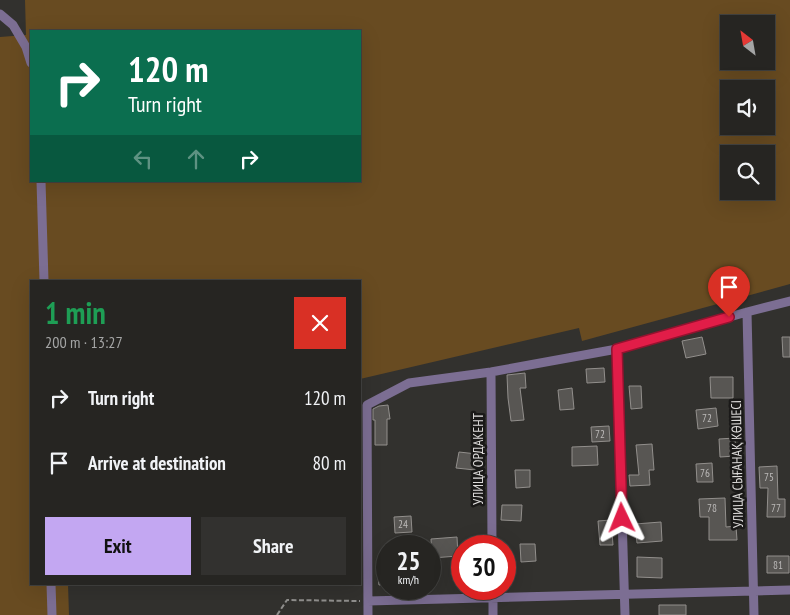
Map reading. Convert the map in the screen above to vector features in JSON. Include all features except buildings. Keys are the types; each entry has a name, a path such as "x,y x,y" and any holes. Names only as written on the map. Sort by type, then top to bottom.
{"street":[{"path":"0,14 13,25 26,47 30,59"},
{"path":"41,182 44,280"},
{"path":"368,615 367,405 409,384 491,372 617,349 790,301"},
{"name":"УЛИЦА СЫҒАНАҚ КӨШЕСІ","path":"747,312 754,615"},
{"path":"617,349 625,615"},
{"name":"УЛИЦА ОРДАКЕНТ","path":"491,372 492,535"},
{"path":"51,585 52,615"},
{"path":"516,597 790,590"},
{"path":"368,601 451,599"},
{"path":"493,600 493,615"}],"path":[{"path":"277,615 287,600 368,601"}],"shaded area":[{"path":"25,0 790,0 790,284 582,341 579,328 361,379 361,280 30,280 30,585 68,585 69,615 0,615 0,37 26,35"}],"route":[{"path":"622,518 617,349 729,317"}]}
